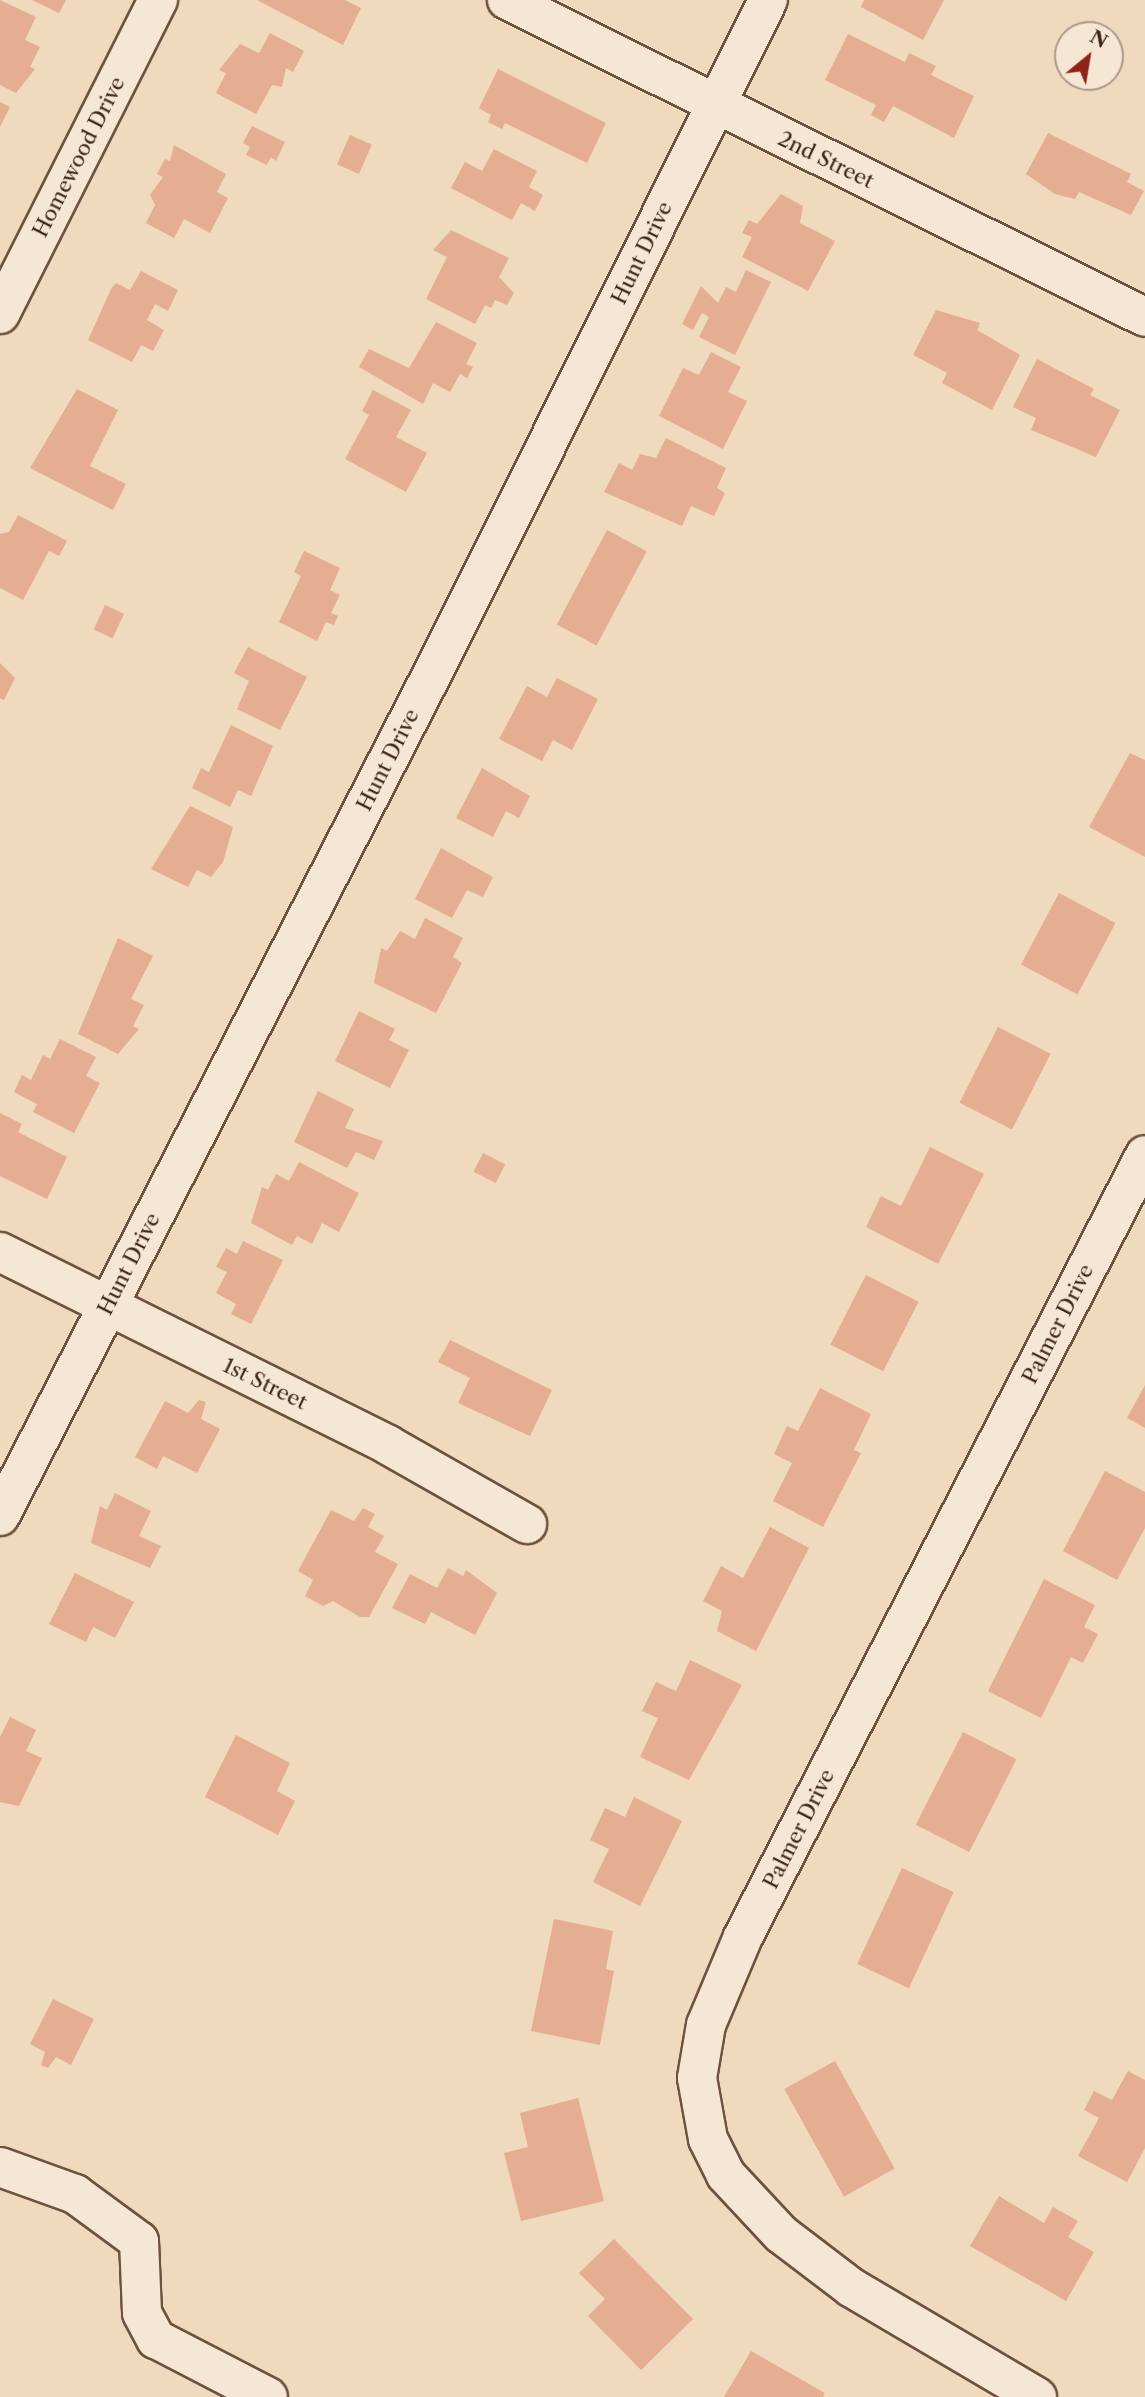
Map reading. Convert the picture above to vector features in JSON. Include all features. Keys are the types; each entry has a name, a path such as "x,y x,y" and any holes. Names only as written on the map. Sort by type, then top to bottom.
{"street":[{"name":"Homewood Drive","path":"0,314 158,0"},
{"name":"2nd Street","path":"507,0 1145,317"},
{"name":"Hunt Drive","path":"0,1516 768,0"},
{"name":"Palmer Drive","path":"1037,2397 852,2288 781,2234 726,2175 708,2139 698,2078 706,2025 743,1937 1141,1172"},
{"name":"1st Street","path":"0,1252 388,1445 527,1524"},
{"path":"0,2167 75,2194 139,2241 142,2313 156,2339 268,2397"}],"building":[{"path":"0,0 36,17 25,40 40,47 30,67 35,69 16,93 0,85"},
{"path":"32,0 66,0 59,13"},
{"path":"257,0 345,0 361,8 343,45"},
{"path":"864,0 944,0 923,40 861,7"},
{"path":"270,33 304,51 293,72 286,68 282,87 272,85 256,114 216,93 226,73 219,70 240,44 259,53"},
{"path":"848,34 905,62 909,53 936,66 931,75 974,96 954,138 893,106 884,122 871,115 876,105 825,80"},
{"path":"498,69 606,123 587,163 505,123 502,129 488,122 491,115 479,108"},
{"path":"0,102 10,107 0,127"},
{"path":"252,126 285,142 276,161 271,157 267,165 246,155 250,147 243,143"},
{"path":"1048,133 1131,174 1127,182 1144,191 1131,215 1079,192 1075,199 1055,194 1026,174"},
{"path":"350,135 372,145 359,174 337,164"},
{"path":"174,145 226,174 217,192 228,198 210,233 184,219 174,238 146,223 155,205 150,195 163,177 157,174 165,159 170,161"},
{"path":"494,149 537,171 529,187 543,195 535,211 521,203 512,220 451,188 465,162 482,171"},
{"path":"781,194 803,206 800,223 835,241 808,291 742,257 752,237 742,233 749,220 757,224"},
{"path":"451,230 509,258 499,277 514,293 507,305 495,300 491,308 485,305 475,324 426,299 447,257 433,250"},
{"path":"746,270 771,282 735,355 699,337 709,317 702,313 693,330 682,324 701,286 718,303 726,287 736,292"},
{"path":"141,271 178,290 168,311 155,304 147,320 164,330 153,351 141,345 132,362 88,340 111,289 116,283 130,290"},
{"path":"936,310 980,323 977,330 1020,355 992,410 942,383 947,373 913,355"},
{"path":"436,322 477,343 466,364 473,367 467,378 460,374 450,392 433,383 423,404 359,367 369,349 409,368"},
{"path":"711,352 741,367 728,392 747,401 723,449 659,416 683,368 699,375"},
{"path":"1037,359 1094,389 1090,395 1120,410 1096,457 1031,430 1036,418 1013,407"},
{"path":"77,389 118,410 90,466 126,484 113,510 30,468"},
{"path":"373,390 411,410 396,437 427,453 406,492 345,459 369,415 362,411"},
{"path":"666,438 726,468 717,488 725,493 714,516 691,506 682,526 604,492 619,463 632,470 640,454 656,458"},
{"path":"18,515 67,541 59,556 49,551 23,600 0,588 0,534 9,532"},
{"path":"607,530 647,551 596,646 557,624"},
{"path":"304,551 340,568 330,590 340,595 331,613 338,616 334,625 326,622 317,641 279,622 301,576 294,572"},
{"path":"105,605 124,614 113,638 94,629"},
{"path":"248,647 307,677 280,730 237,709 249,681 234,673"},
{"path":"0,663 15,678 4,700 0,698"},
{"path":"557,678 598,699 572,750 553,740 542,761 499,739 527,686 547,697"},
{"path":"231,725 273,746 251,796 238,790 230,807 192,788 201,768 209,772"},
{"path":"1130,753 1145,760 1145,857 1089,827"},
{"path":"482,768 530,796 519,818 506,811 493,837 456,818"},
{"path":"190,806 233,827 223,862 211,877 197,870 188,887 151,869"},
{"path":"441,848 493,877 483,897 467,890 452,918 415,899"},
{"path":"1059,893 1116,923 1077,995 1021,965"},
{"path":"425,918 463,938 453,957 462,963 436,1013 374,983 381,948 387,951 400,931 415,939"},
{"path":"118,938 153,956 131,999 144,1005 133,1026 139,1029 118,1054 78,1034"},
{"path":"359,1011 395,1029 389,1040 409,1050 390,1088 335,1061"},
{"path":"998,1027 1051,1054 1012,1130 959,1103"},
{"path":"60,1039 96,1057 86,1076 100,1083 74,1133 33,1112 37,1104 14,1092 22,1075 31,1080 43,1055 50,1059"},
{"path":"318,1091 354,1109 345,1128 383,1141 374,1160 356,1152 347,1168 294,1142"},
{"path":"0,1113 22,1124 18,1132 67,1157 47,1199 0,1176"},
{"path":"930,1147 984,1174 938,1264 866,1227 881,1196 901,1206"},
{"path":"483,1153 505,1164 496,1183 473,1172"},
{"path":"299,1162 359,1193 339,1232 322,1223 312,1244 297,1236 292,1245 251,1223 262,1187 268,1190 276,1174 289,1181"},
{"path":"243,1241 283,1260 251,1324 231,1314 236,1304 216,1293 227,1272 216,1267 226,1248 237,1254"},
{"path":"866,1275 919,1302 883,1371 831,1344"},
{"path":"450,1340 552,1390 530,1436 458,1403 470,1378 438,1362"},
{"path":"1145,1385 1145,1428 1127,1418"},
{"path":"820,1388 871,1414 854,1450 861,1453 823,1527 773,1501 792,1463 774,1454 787,1426 798,1431"},
{"path":"199,1400 206,1402 201,1419 220,1429 197,1473 163,1456 157,1469 135,1457 165,1401 188,1413"},
{"path":"1105,1471 1145,1492 1145,1528 1117,1580 1063,1551"},
{"path":"115,1493 151,1511 139,1536 161,1546 150,1568 91,1543 100,1506 107,1510"},
{"path":"363,1508 375,1514 368,1527 384,1536 375,1552 398,1564 369,1617 360,1617 333,1601 323,1606 305,1596 313,1580 298,1571 331,1510 354,1521"},
{"path":"770,1527 809,1548 756,1651 717,1631 722,1611 703,1601 721,1566 743,1578"},
{"path":"448,1568 463,1576 466,1570 497,1593 475,1635 431,1612 425,1624 392,1608 410,1574 437,1588"},
{"path":"75,1573 134,1602 115,1638 93,1627 86,1642 49,1624"},
{"path":"1044,1579 1095,1605 1084,1627 1098,1634 1083,1663 1071,1657 1041,1718 988,1691"},
{"path":"690,1660 742,1685 689,1780 640,1757 658,1718 642,1711 656,1682 676,1691"},
{"path":"10,1717 36,1730 26,1751 42,1758 19,1806 0,1802 0,1737"},
{"path":"963,1732 1016,1759 969,1852 916,1825"},
{"path":"236,1735 290,1763 277,1791 295,1801 278,1835 205,1797"},
{"path":"634,1797 682,1821 640,1906 593,1882 609,1849 590,1840 605,1808 625,1817"},
{"path":"902,1868 954,1892 909,1988 857,1964"},
{"path":"554,1919 613,1931 606,1969 614,1971 600,2045 531,2031"},
{"path":"53,1999 94,2019 71,2065 56,2057 48,2068 41,2065 45,2052 30,2044"},
{"path":"835,2061 895,2169 844,2197 784,2089"},
{"path":"1128,2071 1145,2080 1145,2148 1127,2182 1078,2156 1099,2118 1084,2110 1094,2091 1112,2100"},
{"path":"578,2098 604,2201 521,2221 504,2153 528,2147 520,2113"},
{"path":"999,2196 1044,2223 1053,2207 1078,2221 1068,2237 1094,2252 1066,2301 970,2246"},
{"path":"614,2239 693,2319 641,2370 588,2316 605,2299 579,2273"},
{"path":"751,2351 825,2393 823,2397 724,2397"}]}
